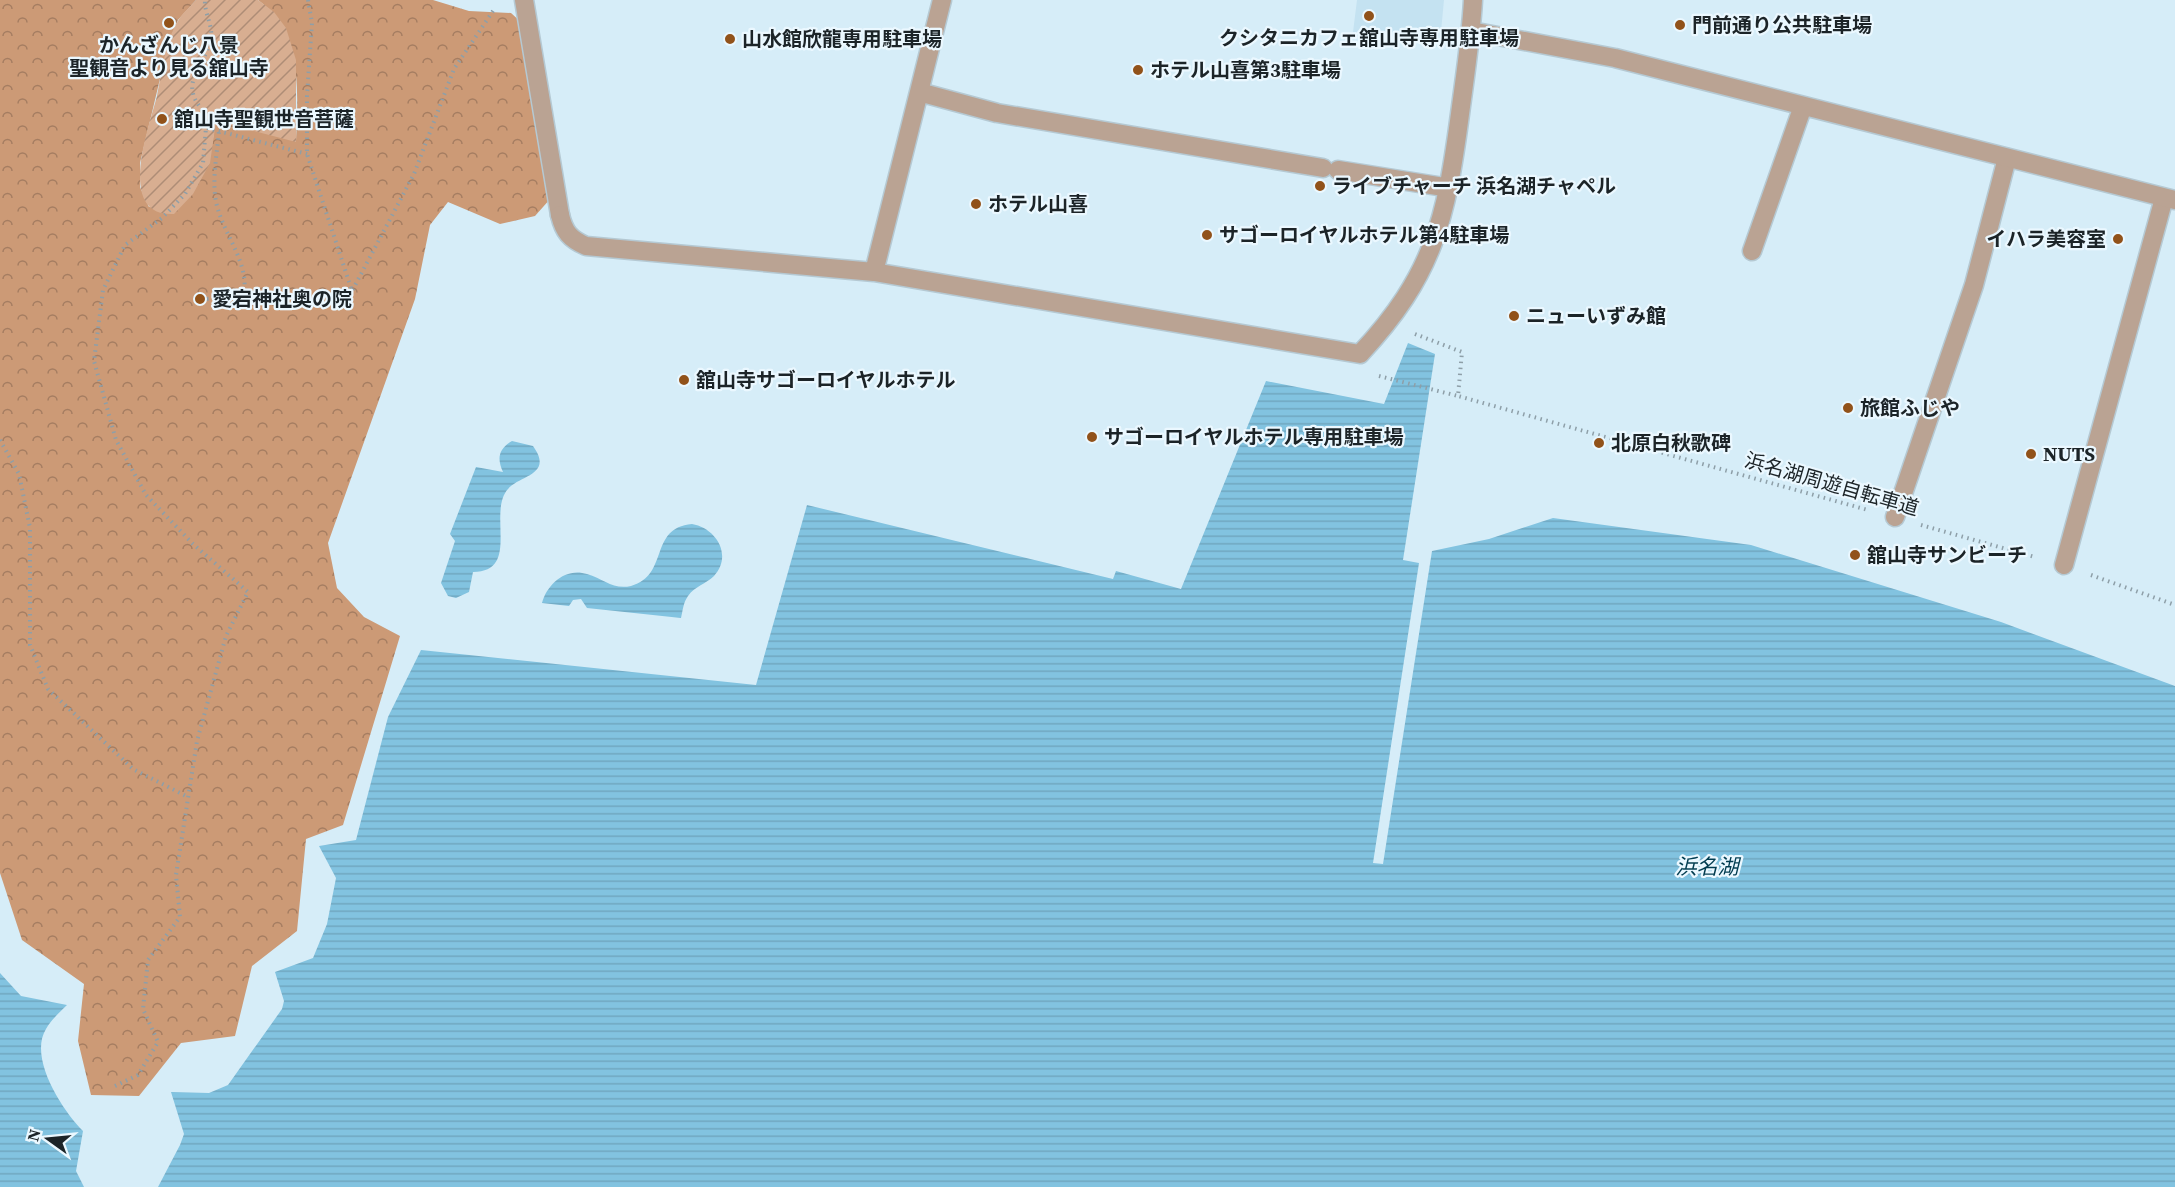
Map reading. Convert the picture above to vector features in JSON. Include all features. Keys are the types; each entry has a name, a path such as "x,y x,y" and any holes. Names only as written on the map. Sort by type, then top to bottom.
{"street":[{"path":"524,0 560,215 563,229 573,241 586,246 874,272 1360,354 1388,324 1422,271 1439,231 1450,188 1471,32 1473,0"},
{"path":"874,272 942,0"},
{"path":"1471,32 1615,58 2169,199 2064,566"},
{"path":"919,92 997,113 1450,188"},
{"path":"1752,251 1803,106"},
{"path":"1895,517 1974,285 2007,158"}],"path":[{"path":"115,1086 138,1075 158,1042 143,1009 148,960 180,917 176,875 188,796 212,680 226,636 248,592 193,544 146,495 116,440 94,361 103,290 125,245 162,218 185,194 203,163 207,115 195,103 191,80 211,36 205,0"},
{"path":"308,0 312,23 307,96 307,154 352,291 414,174 454,69 501,0"},
{"path":"207,128 307,154"},
{"path":"207,299 244,295 246,278 217,206 215,170 219,131"},
{"path":"1388,324 1462,352 1458,396"},
{"name":"浜名湖周遊自転車道","path":"1375,375 1895,517 2064,566 2175,605"},
{"path":"0,440 19,474 30,528 30,645 48,689 133,769 188,796"}],"shaded area":[{"path":"196,0 258,0 274,12 286,28 296,60 296,142 216,121 210,163 193,194 174,214 156,211 145,201 140,168 170,38 184,12"},
{"path":"1357,0 1444,0 1440,42 1353,32"}],"green space":[{"path":"0,0 196,0 178,20 168,45 140,163 140,187 149,207 209,163 216,120 296,141 295,64 283,29 273,14 258,0 433,0 469,11 511,13 522,23 551,198 535,216 500,224 448,202 430,225 415,299 328,543 337,588 364,617 400,636 343,825 306,839 297,931 252,966 235,1036 181,1043 139,1096 91,1095 78,1041 84,984 22,940 0,873"}],"water":[{"name":"浜名湖","path":"1408,343 1435,354 1403,560 1419,563 1373,863 1383,864 1432,551 1489,539 1553,518 1751,545 2001,622 2175,686 2175,1187 158,1187 184,1134 171,1092 209,1093 228,1085 282,1009 284,1001 275,972 313,958 327,924 336,878 319,846 356,840 388,717 421,650 756,685 807,505 1113,579 1116,571 1181,589 1266,381 1384,404"},
{"path":"512,441 533,446 540,463 533,473 513,484 502,499 500,552 496,562 487,569 473,572 469,592 456,598 448,596 441,583 455,541 450,534 476,467 503,472 500,463 501,451"},
{"path":"692,524 701,527 715,537 722,551 722,560 714,576 688,596 681,618 587,608 581,599 573,600 569,606 542,603 548,589 558,579 572,573 587,574 619,587 631,586 643,580 651,572 669,534 678,527"},
{"path":"0,973 21,996 67,1005 46,1029 41,1054 50,1083 58,1098 83,1131 76,1171 84,1187 0,1187"}],"place":[{"name":"クシタニカフェ舘山寺専用駐車場","path":"1369,16"},
{"name":"かんざんじ八景 聖観音より見る舘山寺","path":"169,23"},
{"name":"門前通り公共駐車場","path":"1680,25"},
{"name":"山水館欣龍専用駐車場","path":"730,39"},
{"name":"ホテル山喜第3駐車場","path":"1138,70"},
{"name":"舘山寺聖観世音菩薩","path":"162,119"},
{"name":"ライブチャーチ 浜名湖チャペル","path":"1320,186"},
{"name":"ホテル山喜","path":"976,204"},
{"name":"サゴーロイヤルホテル第4駐車場","path":"1207,235"},
{"name":"イハラ美容室","path":"2118,239"},
{"name":"愛宕神社奥の院","path":"200,299"},
{"name":"ニューいずみ館","path":"1514,316"},
{"name":"舘山寺サゴーロイヤルホテル","path":"684,380"},
{"name":"旅館ふじや","path":"1848,408"},
{"name":"サゴーロイヤルホテル専用駐車場","path":"1092,437"},
{"name":"北原白秋歌碑","path":"1599,443"},
{"name":"NUTS","path":"2031,454"},
{"name":"舘山寺サンビーチ","path":"1855,555"}]}
